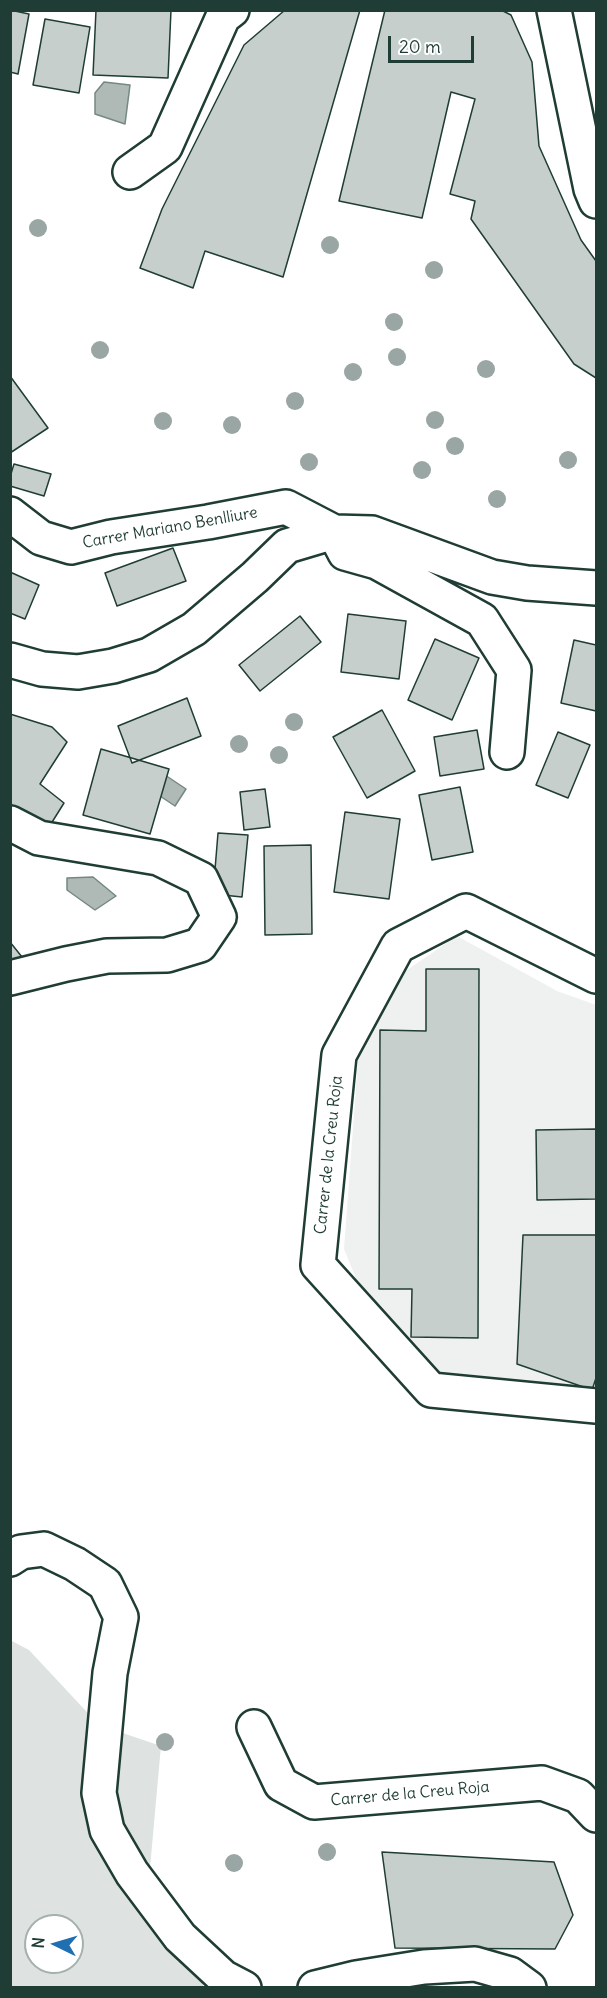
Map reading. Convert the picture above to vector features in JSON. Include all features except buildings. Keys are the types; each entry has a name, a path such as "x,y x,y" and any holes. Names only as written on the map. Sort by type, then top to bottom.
{"street":[{"path":"130,172 165,147 224,17 232,10"},
{"path":"554,10 591,189 597,201"},
{"name":"Carrer Mariano Benlliure","path":"10,514 41,538 71,547 111,537 286,507 334,532"},
{"path":"334,532 345,553 377,562 482,620 514,670 507,753"},
{"path":"10,660 42,669 78,672 113,666 148,654 194,629 288,546 334,532 372,533 492,577 526,583 597,588"},
{"path":"10,823 39,838 158,858 201,879 219,917 200,945 167,955 107,956 10,978"},
{"name":"Carrer de la Creu Roja","path":"597,976 466,911 398,946 339,1055 318,1265 431,1390 597,1406"},
{"path":"10,1559 21,1552 45,1549 75,1564 105,1584 121,1617 110,1673 99,1793 107,1830 132,1873 180,1937 223,1977 244,1988"},
{"name":"Carrer de la Creu Roja","path":"254,1727 281,1784 314,1802 542,1783 578,1796 597,1815"},
{"path":"315,1988 356,1978 424,1967 475,1964 510,1974 529,1988"}],"shaded area":[{"path":"104,82 130,85 125,124 95,114 95,93"},
{"path":"162,773 186,789 175,806 151,790"},
{"path":"93,877 116,896 95,910 67,890 67,878"},
{"path":"457,936 557,991 596,1005 596,1394 430,1375 361,1291 344,1249 359,1047 404,972"},
{"path":"10,1640 29,1650 99,1725 161,1746 149,1879 204,1987 11,1987"}]}
